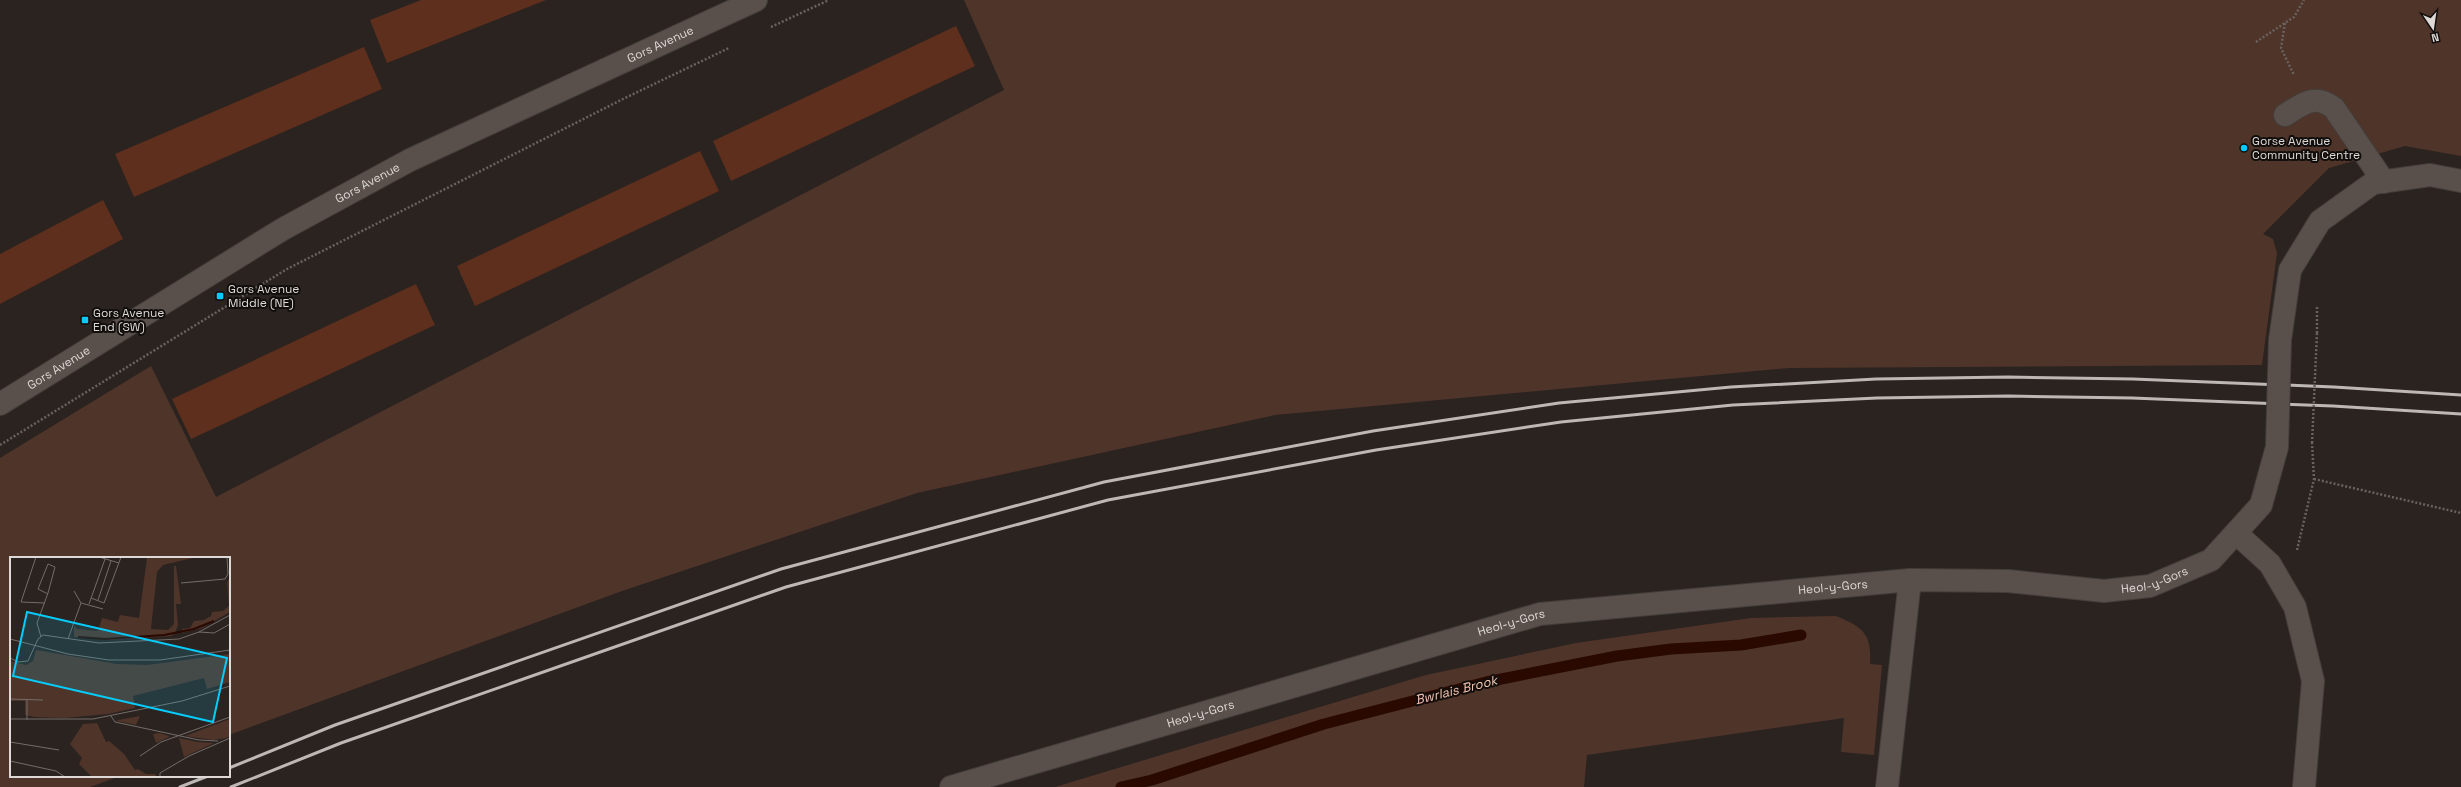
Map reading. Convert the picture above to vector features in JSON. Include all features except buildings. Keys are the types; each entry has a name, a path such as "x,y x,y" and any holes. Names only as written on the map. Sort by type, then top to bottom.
{"street":[{"name":"Gors Avenue","path":"0,404 283,229 410,160 756,0"},
{"path":"2285,115 2308,102 2319,100 2334,108 2384,182"},
{"name":"Heol-y-Gors","path":"951,787 1540,614 1910,580 2008,581 2104,591 2150,586 2212,560 2261,505 2277,447 2280,340 2290,270 2320,221 2373,184 2430,175 2461,181"},
{"path":"2236,532 2270,564 2295,608 2312,681 2304,787"},
{"path":"1887,787 1910,580"}],"path":[{"path":"765,31 828,0"},
{"path":"2256,42 2294,17 2304,0"},
{"path":"2285,23 2281,48 2308,102"},
{"path":"0,445 287,269 616,102 736,44"},
{"path":"2275,572 2296,555 2314,479 2312,443 2317,333"},
{"path":"2314,479 2461,513"}],"shaded area":[{"path":"964,0 2461,0 2461,156 2405,146 2329,168 2263,234 2273,239 2277,253 2262,365 1789,368 1275,415 917,493 622,591 230,735 230,557 10,557 10,777 117,777 90,787 0,787 0,458 151,366 216,497 1004,90"},
{"path":"1836,616 1853,624 1864,633 1869,645 1870,664 1882,665 1874,755 1841,752 1844,718 1587,755 1584,787 1055,787 1426,675 1576,643 1751,618"}],"waterway":[{"name":"Bwrlais Brook","path":"1121,787 1152,780 1324,724 1486,682 1617,656 1671,649 1741,645 1801,635"}],"railway":[{"path":"230,768 335,725 781,569 1104,482 1373,431 1559,403 1731,387 1876,379 2008,377 2133,379 2334,387 2461,395"},
{"path":"231,787 341,743 786,587 1108,500 1376,450 1561,422 1733,405 1877,398 2008,396 2132,398 2333,406 2461,414"},
{"path":"180,787 205,777"}],"place":[{"name":"Gorse Avenue Community Centre","path":"2244,148"},
{"name":"Gors Avenue Middle (NE)","path":"220,296"},
{"name":"Gors Avenue End (SW)","path":"85,320"}]}
